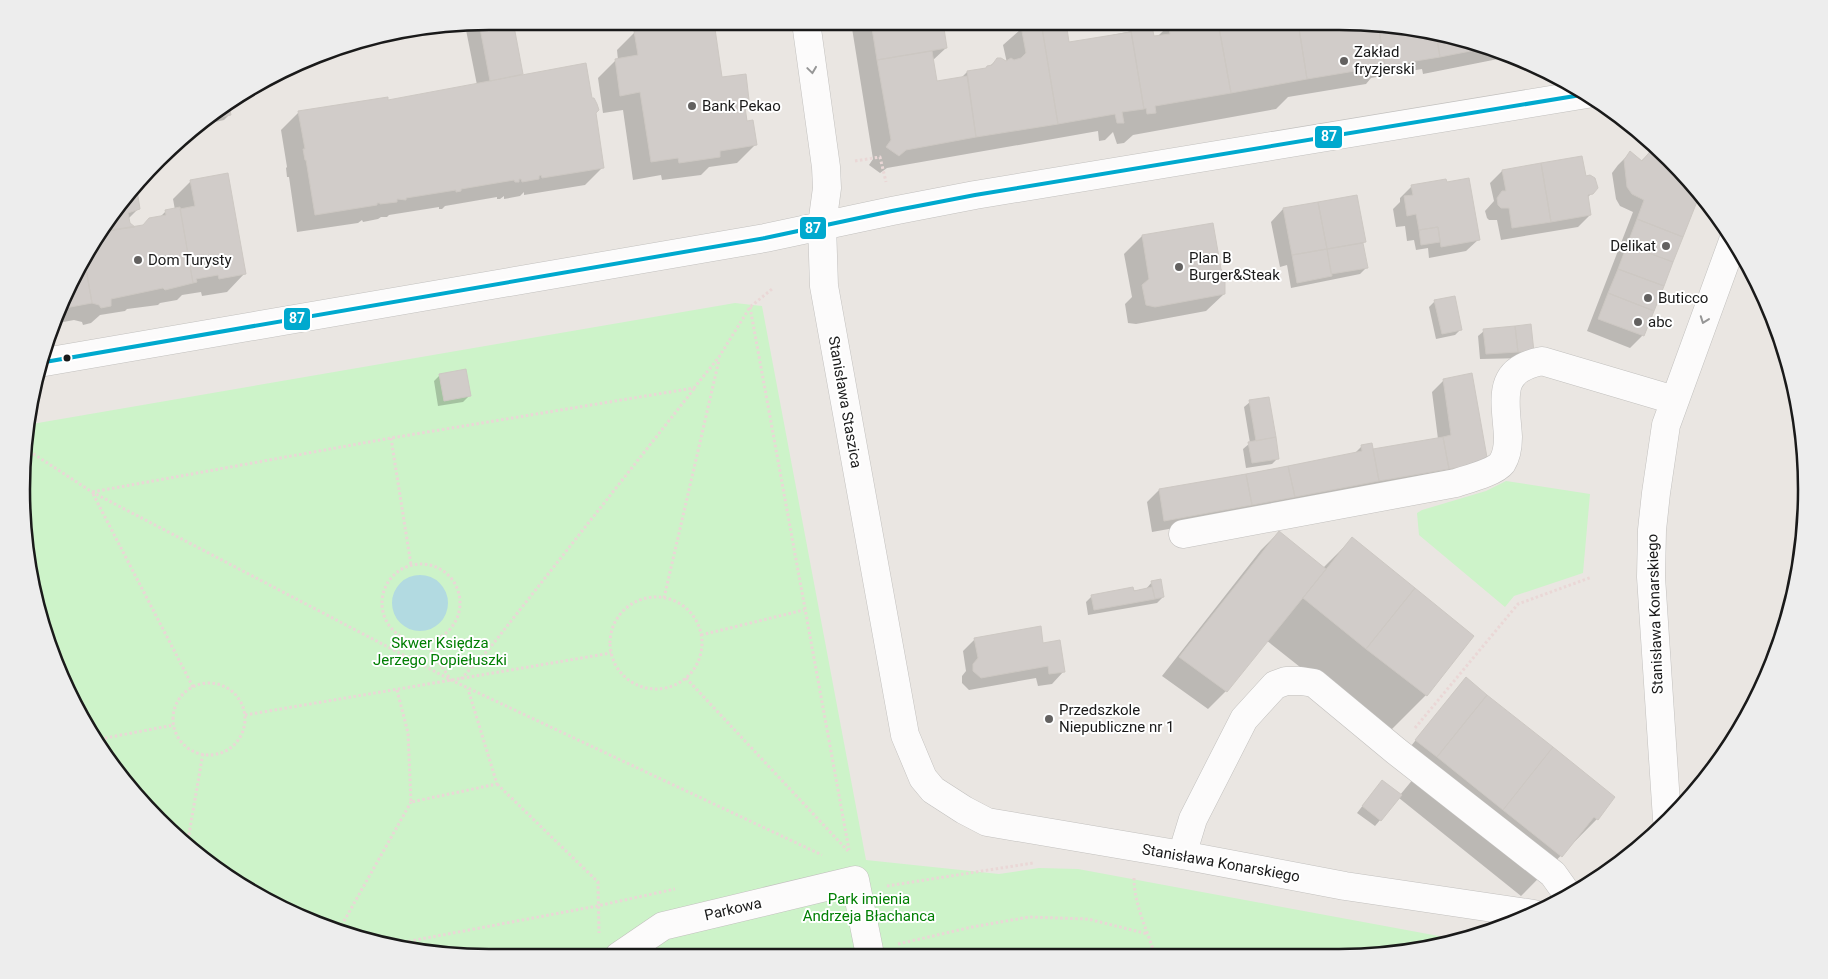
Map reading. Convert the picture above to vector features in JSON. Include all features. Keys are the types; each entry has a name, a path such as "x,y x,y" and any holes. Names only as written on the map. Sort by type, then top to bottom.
{"street":[{"name":"Stanisława Staszica","path":"807,30 826,167 827,188 822,225 824,286 906,735 922,778"},
{"path":"49,362 765,238 975,195 1575,96"},
{"name":"Stanisława Konarskiego","path":"1666,810 1651,577 1652,530 1659,467 1666,425 1674,400 1730,249"},
{"path":"1183,534 1456,483 1495,468 1502,463 1508,448 1506,385 1512,376 1528,364 1542,361 1674,400"},
{"path":"1182,855 1193,819 1244,720 1275,684 1286,681 1300,681 1314,683 1396,751 1553,874 1564,889"},
{"name":"Stanisława Konarskiego","path":"922,778 945,799 987,822 1182,855 1345,886 1519,912"},
{"path":"855,880 869,949"},
{"name":"Parkowa","path":"609,948 663,926 855,880"}],"path":[{"path":"850,163 880,156 887,187"},
{"path":"461,679 489,649 719,357 750,307 772,289"},
{"path":"686,678 849,853 750,307"},
{"path":"664,598 719,357"},
{"path":"92,492 391,438 694,388"},
{"path":"391,438 411,565"},
{"path":"32,452 92,492 468,689 825,856 816,858"},
{"path":"92,492 193,687"},
{"path":"424,564 436,567 447,574 455,584 459,596 460,608 456,621 448,631 438,638 425,642 412,641 400,637 390,628 381,604 383,591 390,579 399,570 411,565 424,564"},
{"path":"1396,751 1518,604 1592,576"},
{"path":"646,598 664,598 675,601 687,609 696,620 701,635 701,650 696,665 686,678 673,686 658,689 642,687 628,679 617,668 611,653 610,638 614,624 622,612 633,603 646,598"},
{"path":"701,635 804,610"},
{"path":"425,642 451,680"},
{"path":"245,715 611,653"},
{"path":"204,683 215,683 226,687 236,694 242,704 245,715 244,727 240,738 232,747 222,753 209,755 198,753 187,747 180,739 174,725 173,715 183,694 193,687 204,683"},
{"path":"468,689 497,784 598,882 597,906 609,948"},
{"path":"342,925 411,802 408,733 397,690"},
{"path":"103,738 174,725"},
{"path":"189,836 203,754"},
{"path":"411,802 497,784"},
{"path":"855,880 884,887 1038,862"},
{"path":"1134,871 1134,890 1153,949"},
{"path":"408,941 597,906 683,887"},
{"path":"874,949 972,927 1029,917 1088,918 1148,934"}],"green space":[{"name":"Skwer Księdza Jerzego Popiełuszki","path":"735,303 762,306 866,860 999,874 1039,868 1078,869 1442,937 1398,945 1339,949 490,949 430,945 400,940 342,925 286,902 234,872 210,854 187,835 144,792 107,745 77,693 65,665 54,637 39,579 31,520 30,490 35,423"},
{"path":"1506,481 1590,494 1583,573 1514,596 1505,607 1419,535 1417,513 1486,491"}],"water":[{"path":"414,575 426,575 436,579 444,587 448,603 444,619 436,627 426,631 414,631 404,627 396,619 392,609 392,597 396,587 404,579"}],"building":[{"path":"480,30 515,30 523,74 490,81"},
{"path":"715,30 722,77 746,74 749,100 744,100 747,121 753,120 757,145 720,151 720,157 679,163 678,158 651,162 640,92 620,96 615,59 638,55 634,31"},
{"path":"872,30 944,30 947,48 877,60"},
{"path":"1022,30 1042,30 1058,124 976,137 967,71 986,68 992,65 997,58 1006,61 1011,58 1014,60 1021,58 1026,53"},
{"path":"1042,30 1067,30 1069,42 1131,32 1144,109 1122,112 1124,123 1117,123 1115,114 1058,124"},
{"path":"1131,30 1153,30 1154,36 1170,34 1169,30 1219,30 1231,93 1155,106 1156,113 1147,114 1146,108 1144,109"},
{"path":"1219,30 1299,30 1307,79 1231,93"},
{"path":"1299,30 1379,32 1385,66 1307,79"},
{"path":"1379,32 1437,41 1440,57 1385,66"},
{"path":"1437,41 1473,50 1440,57"},
{"path":"932,51 937,81 967,76 976,137 906,150 899,156 886,147 891,140 877,60"},
{"path":"586,63 592,98 594,98 599,110 596,113 604,168 542,178 541,175 539,179 522,182 519,179 519,182 514,180 461,189 461,191 456,192 456,190 406,198 406,200 397,199 397,202 377,203 377,205 315,215 298,111 388,97 388,100"},
{"path":"230,110 231,115 220,117"},
{"path":"1630,151 1642,161 1650,152 1697,202 1683,237 1637,219 1644,200 1632,194 1627,187 1624,160"},
{"path":"1582,156 1586,176 1590,175 1595,178 1598,188 1593,194 1588,195 1591,215 1551,222 1541,163"},
{"path":"1541,163 1551,222 1512,228 1509,208 1501,208 1498,205 1497,198 1502,191 1506,191 1502,170"},
{"path":"228,173 246,274 219,279 218,275 196,279 197,282 193,283 180,209 195,206 190,180"},
{"path":"1469,178 1480,240 1441,247 1438,227 1419,230 1416,214 1407,216 1404,196 1413,195 1411,185 1446,179 1447,182"},
{"path":"138,195 140,209 128,213 130,223 135,227 110,231"},
{"path":"1357,195 1366,242 1327,249 1318,202"},
{"path":"1318,202 1327,249 1292,255 1283,208"},
{"path":"180,207 193,283 165,290 163,288 111,299 111,306 101,308 99,305 92,303 86,270 110,230 143,225 149,218 166,215 165,210"},
{"path":"1637,219 1683,237 1673,262 1627,245"},
{"path":"1213,223 1221,269 1225,275 1225,294 1155,307 1146,305 1142,285 1149,279 1142,235"},
{"path":"1438,227 1440,242 1421,245 1419,230"},
{"path":"1363,243 1368,268 1331,274 1327,249"},
{"path":"1627,245 1673,262 1664,286 1618,269"},
{"path":"1327,249 1332,276 1297,283 1292,255"},
{"path":"1618,269 1664,286 1654,311 1608,293"},
{"path":"86,270 92,303 68,307"},
{"path":"1608,293 1654,311 1644,336 1598,319"},
{"path":"1455,296 1462,330 1442,334 1434,300"},
{"path":"1531,324 1534,352 1518,352 1515,326"},
{"path":"1515,326 1518,352 1486,354 1483,329"},
{"path":"466,369 471,396 444,401 439,374"},
{"path":"1472,373 1488,463 1449,469 1443,437 1451,435 1443,379"},
{"path":"1269,397 1276,437 1256,441 1249,400"},
{"path":"1276,437 1279,459 1252,463 1248,442"},
{"path":"1443,437 1449,469 1379,481 1373,449"},
{"path":"1372,443 1379,481 1295,497 1288,466 1362,451 1361,445"},
{"path":"1288,466 1295,497 1252,505 1246,474"},
{"path":"1246,474 1252,505 1164,521 1159,489"},
{"path":"1279,531 1326,569 1227,692 1179,657"},
{"path":"1352,537 1415,588 1366,649 1303,598"},
{"path":"1161,579 1164,597 1155,599 1151,581"},
{"path":"1133,587 1134,591 1152,587 1155,599 1094,610 1091,595"},
{"path":"1415,588 1474,636 1427,696 1366,649"},
{"path":"1041,626 1043,643 1060,640 1065,672 1049,674 1048,666 981,678 973,671 973,664 978,658 974,638"},
{"path":"1466,677 1487,695 1437,757 1415,740"},
{"path":"1487,695 1553,747 1503,810 1437,757"},
{"path":"1553,747 1615,797 1598,820 1594,817 1562,857 1503,810"},
{"path":"1382,780 1402,795 1381,821 1362,806"}],"transit line":[{"name":"87","path":"49,361 765,238 975,195 1575,96"}],"place":[{"name":"Zakład fryzjerski","path":"1344,61"},
{"name":"Bank Pekao","path":"692,106"},
{"name":"Delikat","path":"1666,246"},
{"name":"Dom Turysty","path":"138,260"},
{"name":"Plan B Burger&Steak","path":"1179,267"},
{"name":"Buticco","path":"1648,298"},
{"name":"abc","path":"1638,322"},
{"name":"Przedszkole Niepubliczne nr 1","path":"1049,719"}],"park label":[{"name":"Park imienia Andrzeja Błachanca","path":"869,908"}]}
